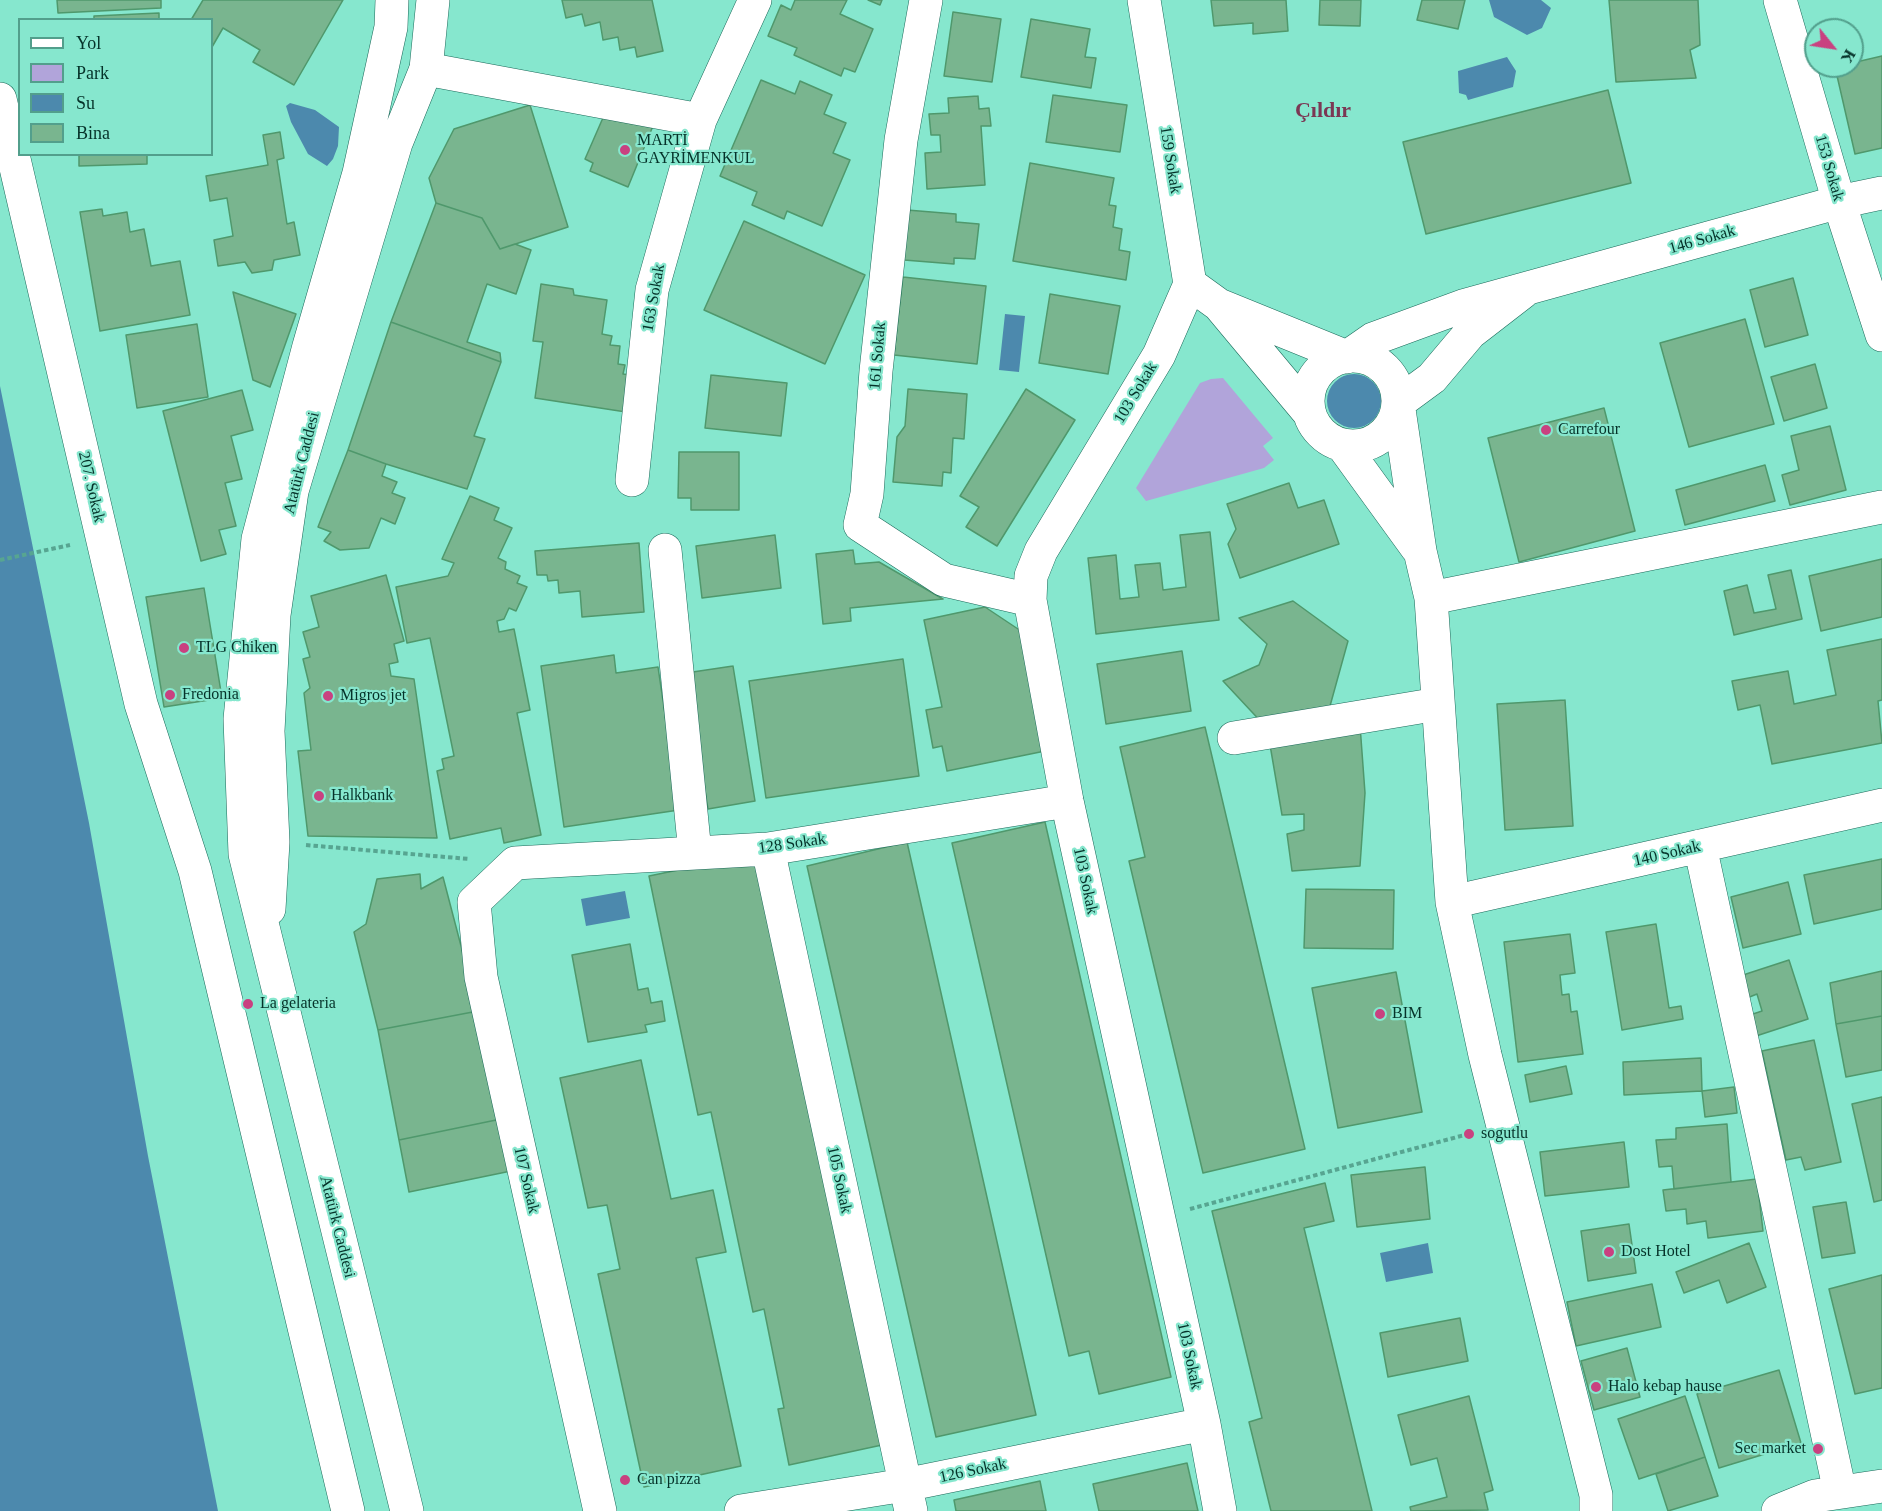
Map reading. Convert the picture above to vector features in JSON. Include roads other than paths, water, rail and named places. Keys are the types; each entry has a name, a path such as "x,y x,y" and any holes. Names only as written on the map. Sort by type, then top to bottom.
{"street":[{"name":"Atatürk Caddesi","path":"392,0 391,27 359,173 309,346 258,539 240,719 245,854 407,1511"},
{"name":"Atatürk Caddesi","path":"267,943 273,842 267,731 274,615 292,491 396,143 426,69 433,0"},
{"name":"163 Sokak","path":"632,480 652,290 700,120 755,0"},
{"name":"161 Sokak","path":"926,0 901,140 876,371 867,494 860,525 944,580 1030,600"},
{"name":"159 Sokak","path":"1144,0 1190,284"},
{"name":"153 Sokak","path":"1780,0 1839,201 1882,335"},
{"path":"426,69 700,120"},
{"name":"207. Sokak","path":"0,99 141,704 195,871 348,1511"},
{"name":"146 Sokak","path":"1347,357 1373,339 1463,306 1523,292 1839,201 1882,193"},
{"path":"1190,284 1219,305 1347,357"},
{"name":"103 Sokak","path":"1190,284 1159,355 1041,550 1031,576 1030,600 1067,801 1204,1424 1220,1511"},
{"path":"1523,292 1470,333 1432,378 1398,403 1392,425 1382,436 1369,444 1354,447 1343,446 1326,438 1315,426 1310,414 1308,397 1312,383 1326,365 1347,357 1362,357 1376,362 1387,371 1394,382 1398,403 1420,552 1431,598 1452,902 1502,1124 1596,1495 1596,1511"},
{"path":"1219,305 1310,414"},
{"path":"1343,446 1420,552"},
{"path":"1431,598 1882,507"},
{"path":"665,550 695,853"},
{"path":"1234,738 1438,704"},
{"name":"128 Sokak","path":"515,862 768,849 1067,801"},
{"name":"140 Sokak","path":"1452,902 1882,805"},
{"path":"1700,846 1840,1492"},
{"name":"105 Sokak","path":"768,849 908,1498"},
{"name":"107 Sokak","path":"515,862 474,902 481,976 600,1511"},
{"name":"126 Sokak","path":"741,1511 908,1498 1204,1424"},
{"path":"1778,1511 1815,1496 1882,1486"}],"water":[{"path":"1489,0 1541,0 1551,8 1542,28 1527,35 1494,17"},
{"path":"1507,57 1516,71 1513,87 1468,100 1466,95 1459,93 1458,71"},
{"path":"290,103 315,110 339,127 338,146 333,159 327,166 308,154 291,122 286,106"},
{"path":"1005,314 1025,316 1019,372 999,370"},
{"path":"1349,374 1359,374 1369,378 1377,386 1381,401 1377,416 1369,424 1359,428 1349,428 1339,424 1331,416 1327,406 1327,396 1331,386 1339,378"},
{"path":"0,386 89,823 148,1156 218,1511 0,1511"},
{"path":"625,891 630,918 586,926 581,899"},
{"path":"1428,1243 1433,1273 1386,1282 1380,1253"}],"place":[{"name":"MARTİ GAYRİMENKUL","path":"625,150"},
{"name":"Carrefour","path":"1546,430"},
{"name":"TLG Chiken","path":"184,648"},
{"name":"Fredonia","path":"170,695"},
{"name":"Migros jet","path":"328,696"},
{"name":"Halkbank","path":"319,796"},
{"name":"La gelateria","path":"248,1004"},
{"name":"BIM","path":"1380,1014"},
{"name":"sogutlu","path":"1469,1134"},
{"name":"Dost Hotel","path":"1609,1252"},
{"name":"Halo kebap hause","path":"1596,1387"},
{"name":"Sec market","path":"1818,1449"},
{"name":"Can pizza","path":"625,1480"}],"district":[{"name":"Çıldır","path":"1323,111"}]}
